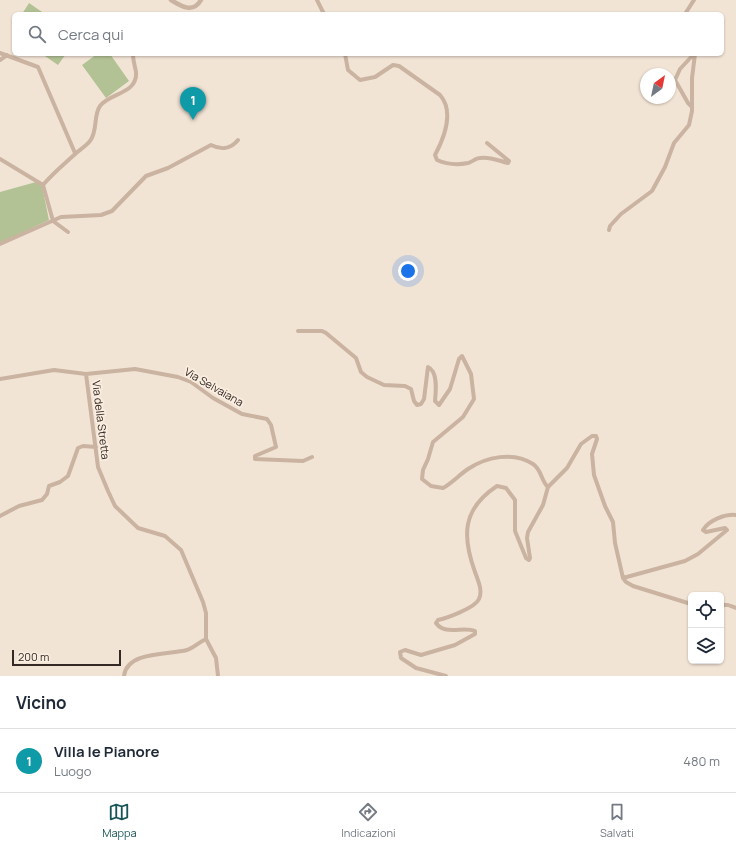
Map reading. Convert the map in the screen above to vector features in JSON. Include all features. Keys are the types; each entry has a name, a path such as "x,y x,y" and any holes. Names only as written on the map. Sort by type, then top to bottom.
{"street":[{"path":"170,0 190,9 197,6 201,0"},
{"path":"317,0 323,12"},
{"path":"686,12 694,0"},
{"path":"0,53 35,65 41,72 75,153"},
{"path":"0,60 6,55"},
{"path":"43,185 75,153 91,141 95,131 100,106 107,100 130,87 134,81 136,73 133,56"},
{"path":"345,56 348,70 360,80 375,77 393,65 398,66 440,95 444,100 446,121 445,137 435,155 437,160 443,162 469,163 479,158 485,158 508,163 509,161 502,154 487,143"},
{"path":"692,107 688,104 675,80 680,69 693,56"},
{"path":"609,230 610,226 621,214 652,191 665,167 674,143 689,125 692,107 692,78 695,56"},
{"path":"0,244 61,217 101,215 112,211 146,176 168,168 211,145 219,149 233,146 238,140"},
{"path":"0,159 43,185 53,221 68,232"},
{"path":"298,331 322,331 326,333 356,358 361,372 367,377 384,385 405,386 411,388 414,401 417,405 421,404 424,398 428,367 432,371 436,384 435,400 439,405 450,389 458,359 462,356 471,374 474,399 463,417 432,442 428,459 423,470 422,479 431,486 443,488 478,464 490,459 509,456 532,464 538,469 545,485 548,487"},
{"name":"Via Selvaiana","path":"86,374 135,369 168,374 188,380 213,398 242,414 265,418 269,421 276,448 255,456 255,459 303,461 312,457"},
{"path":"0,379 54,370 86,374"},
{"name":"Via della Stretta","path":"86,374 98,467 115,506 138,528 144,531 159,533 168,537 183,554 203,602 206,614 206,639"},
{"path":"446,676 416,668 406,662 400,655 402,650 421,655 437,651 455,645 475,634 474,631 471,630 453,631 442,628 436,623 438,620 452,616 475,604 479,599 480,592 478,580 467,548 467,524 470,514 486,493 497,486 506,488 515,500 516,535 526,558 529,560 527,538 528,532 542,505 548,487 567,468 581,444 592,436 596,436 597,439 592,454 594,475 612,522 623,578 626,582 633,586 688,603"},
{"path":"0,516 19,506 42,500 47,494 49,486 60,482 68,476 78,448 83,446 96,447"},
{"path":"623,578 685,561 698,554 727,530 725,528 719,528 706,532 703,530 706,526 725,515 736,515"},
{"path":"724,605 736,608"},
{"path":"124,676 124,669 132,661 188,650 206,639 216,658 218,676"}],"green space":[{"path":"29,3 42,12 23,12"},
{"path":"45,56 65,56 58,65"},
{"path":"94,56 111,56 129,81 106,98 82,65"},
{"path":"36,182 42,186 49,220 0,243 0,192"}],"place":[{"name":"Villa le Pianore","path":"193,120"}]}
